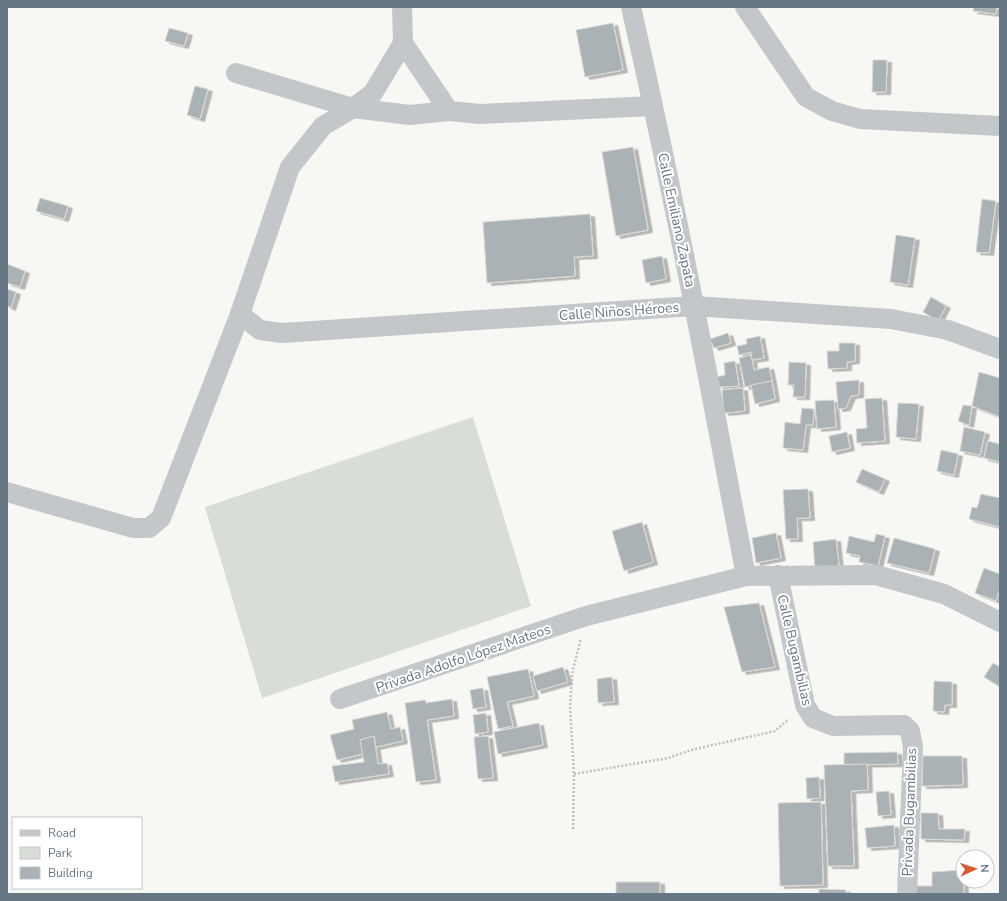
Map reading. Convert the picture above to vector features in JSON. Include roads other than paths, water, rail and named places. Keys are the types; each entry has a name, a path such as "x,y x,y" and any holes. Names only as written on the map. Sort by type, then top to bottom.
{"street":[{"path":"402,7 403,43 449,111"},
{"name":"Calle Emiliano Zapata","path":"631,7 654,106 746,576"},
{"path":"745,7 806,97 832,111 860,119 1000,126"},
{"path":"7,492 133,528 149,528 161,518 240,314 290,167 323,126 353,108 373,93 403,43"},
{"path":"236,73 353,108 410,115 449,111 480,114 654,106"},
{"name":"Calle Niños Héroes","path":"240,314 260,330 282,333 694,306 891,319 948,330 1000,349"},
{"name":"Calle Bugambilias","path":"778,575 805,705 813,718 833,726 904,725 910,731"},
{"name":"Privada Adolfo López Mateos","path":"340,699 586,616 746,576 876,575 944,594 1000,622"},
{"name":"Privada Bugambilias","path":"907,894 913,747 910,731"}]}
